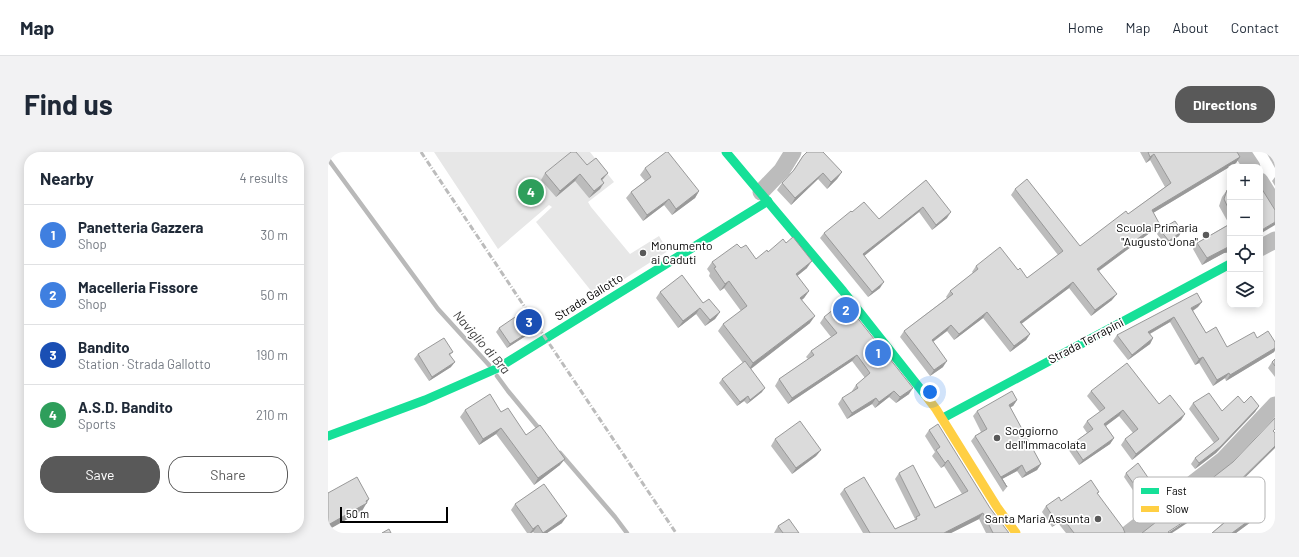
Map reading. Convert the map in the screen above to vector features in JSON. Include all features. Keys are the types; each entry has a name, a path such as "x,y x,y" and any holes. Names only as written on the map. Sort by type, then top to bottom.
{"street":[{"path":"726,152 843,291 943,418 997,507 1016,533"},
{"path":"764,197 793,152"},
{"path":"1242,152 1250,164"},
{"path":"1263,186 1275,206"},
{"name":"Strada Gallotto","path":"328,436 425,400 498,368 764,197"},
{"path":"1263,246 1275,240"},
{"name":"Strada Terrapini","path":"943,418 1227,266"},
{"path":"1201,477 1223,460 1275,405"},
{"path":"1129,533 1142,523"}],"shaded area":[{"path":"434,152 590,152 614,182 588,202 591,207 630,254 659,236 668,251 596,297 536,222 552,207 549,205 498,249"}],"building":[{"path":"571,152 576,152 587,165 596,158 608,173 601,179 604,183 594,191 580,174 560,191 545,173"},
{"path":"668,152 699,191 676,209 669,199 647,215 631,192 651,177 645,168"},
{"path":"807,152 823,152 842,172 831,182 823,173 795,198 782,183"},
{"path":"1148,152 1237,152 1240,157 1152,210 1159,223 1097,269 1117,294 1095,310 1073,282 1020,322 1030,334 1014,346 987,312 959,334 951,325 932,340 947,361 934,370 904,331 953,294 950,291 978,269 976,266 1000,247 1018,270 1020,268 1027,278 1063,251 1015,189 1027,179 1080,246 1126,211 1128,214 1171,183 1154,154 1150,157"},
{"path":"1271,152 1275,152 1275,158"},
{"path":"926,180 951,212 936,225 923,207 863,254 884,282 872,292 824,233 864,202 879,219"},
{"path":"1227,190 1227,206 1224,199"},
{"path":"1263,191 1275,210 1275,222 1263,229"},
{"path":"1175,221 1182,231 1169,241 1160,230"},
{"path":"1227,226 1227,248 1207,258 1197,243"},
{"path":"793,237 812,261 796,274 809,291 800,298 815,316 753,363 723,324 747,306 729,281 725,284 714,268 716,267 712,262 737,244 741,248 746,245 756,259 767,250 768,252 783,239 786,243"},
{"path":"682,275 703,303 709,299 720,312 710,320 700,308 683,321 660,292"},
{"path":"1197,293 1202,302 1191,308 1206,333 1216,327 1227,347 1254,332 1257,338 1268,331 1275,342 1275,348 1230,375 1229,373 1217,380 1203,357 1199,359 1174,317 1148,332 1153,338 1132,355 1117,335"},
{"path":"844,301 913,388 900,397 894,391 879,402 876,398 852,413 842,398 858,388 856,385 870,373 857,355 792,398 779,379 814,355 811,351 837,333 824,317"},
{"path":"524,311 535,328 510,344 499,328"},
{"path":"444,338 453,352 449,354 455,362 432,377 418,354"},
{"path":"1275,359 1275,366 1272,362"},
{"path":"745,361 765,388 750,400 748,396 740,402 722,379"},
{"path":"1127,363 1159,404 1170,395 1185,414 1136,454 1125,439 1138,429 1123,410 1104,424 1114,438 1083,460 1072,444 1093,429 1087,421 1105,408 1091,391"},
{"name":"Soggiorno dell'Immacolata","path":"1012,391 1017,400 1009,405 1041,464 1026,473 1022,465 1001,477 1007,487 975,436 987,429 977,411"},
{"path":"1209,393 1222,411 1238,396 1244,403 1251,396 1259,406 1220,447 1199,463 1195,458 1219,439 1193,403"},
{"path":"490,394 501,412 508,408 526,435 540,425 565,459 538,478 501,428 483,439 465,410"},
{"path":"1275,418 1275,429 1273,431 1275,433 1275,446 1243,477 1214,477 1233,462"},
{"path":"800,421 821,450 796,468 775,439"},
{"path":"938,424 990,508 1009,533 993,533 983,513 944,533 870,533 844,489 864,477 895,529 917,519 916,517 920,515 899,473 913,465 935,508 968,491 948,460 945,463 936,450 940,447 929,430"},
{"path":"1138,463 1148,477 1133,477 1133,483 1126,473"},
{"path":"357,477 369,499 366,501 367,503 328,525 328,493"},
{"path":"1091,480 1099,492 1097,493 1123,528 1125,533 1074,533 1062,517 1056,521 1046,506 1059,497 1061,501"},
{"path":"544,484 567,516 543,533 538,525 533,529 515,504"},
{"path":"789,519 799,533 783,533 778,526"},
{"path":"1155,523 1182,523 1168,532 1169,533 1142,533"},
{"path":"1224,523 1245,523 1232,533 1212,533"},
{"path":"328,527 332,533 328,533"},
{"path":"389,529 391,533 382,533"}],"waterway":[{"name":"Naviglio di Bra","path":"328,159 438,309 489,365"},
{"name":"Naviglio di Bra","path":"497,376 541,431"},
{"name":"Naviglio di Bra","path":"560,453 627,533"}],"railway":[{"path":"421,152 676,533"}],"traffic: fast":[{"path":"726,152 843,291 926,396"},
{"path":"328,436 425,400 498,368 768,201"},
{"path":"943,418 1227,266"}],"traffic: slow":[{"path":"926,396 936,409 997,507 1016,533"}],"place":[{"name":"A.S.D. Bandito","path":"531,192"},
{"name":"Scuola Primaria \"Augusto Jona\"","path":"1206,235"},
{"name":"Monumento ai Caduti","path":"643,253"},
{"name":"Macelleria Fissore","path":"846,310"},
{"name":"Bandito","path":"529,322"},
{"name":"Panetteria Gazzera","path":"878,353"},
{"name":"Soggiorno dell'Immacolata","path":"997,438"},
{"name":"Santa Maria Assunta","path":"1098,519"}]}
